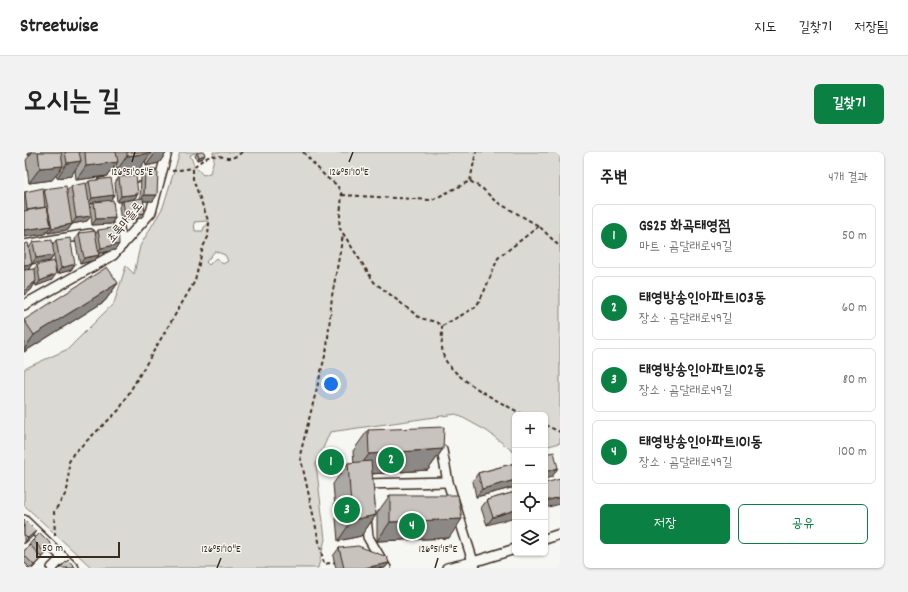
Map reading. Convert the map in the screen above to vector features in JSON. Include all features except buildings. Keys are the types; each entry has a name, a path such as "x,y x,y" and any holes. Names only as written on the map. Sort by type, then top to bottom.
{"street":[{"path":"106,152 111,181 111,230 122,245"},
{"name":"초록마을로","path":"24,305 113,255 151,212 167,152"},
{"path":"89,184 161,173"},
{"path":"24,245 111,230"},
{"path":"442,450 448,482 474,565"},
{"path":"386,568 368,537 364,484 448,482"},
{"path":"24,520 74,568"},
{"path":"548,538 560,534"},
{"path":"446,568 474,565 512,549"},
{"path":"52,568 63,557"}],"path":[{"path":"212,156 213,152"},
{"path":"161,173 193,168 197,164 212,156 223,158 236,157 242,152"},
{"path":"303,152 326,178 337,185 342,195 339,227 374,282 420,318 436,322 442,326"},
{"path":"470,181 476,152"},
{"path":"56,539 54,512 68,486 68,462 73,454 119,410 195,281 203,247 208,237 209,223 194,179 193,168"},
{"path":"342,195 432,200 470,181"},
{"path":"470,181 483,189 495,201 539,226 560,247"},
{"path":"442,326 476,307 498,258 539,226"},
{"path":"338,562 324,564 300,455 327,348 332,296 343,235"},
{"path":"442,326 443,354 446,361 472,386 519,412"},
{"path":"548,427 560,432"}],"shaded area":[{"path":"180,152 198,152 190,155 194,165 203,175 210,173 214,159 213,152 560,152 560,443 548,446 548,412 512,412 512,451 487,431 456,414 330,432 316,464 325,539 318,568 92,568 24,505 24,369 68,349 114,303 126,266 134,274 140,246 163,207","holes":["207,221 208,224 204,227 203,231 195,231 194,222","215,251 225,255 228,261 223,264 216,258 209,265 206,262"]}],"place":[{"name":"태영방송인아파트103동","path":"391,460"},
{"name":"GS25 화곡태영점","path":"331,462"},
{"name":"태영방송인아파트102동","path":"347,510"},
{"name":"태영방송인아파트101동","path":"412,526"}]}
